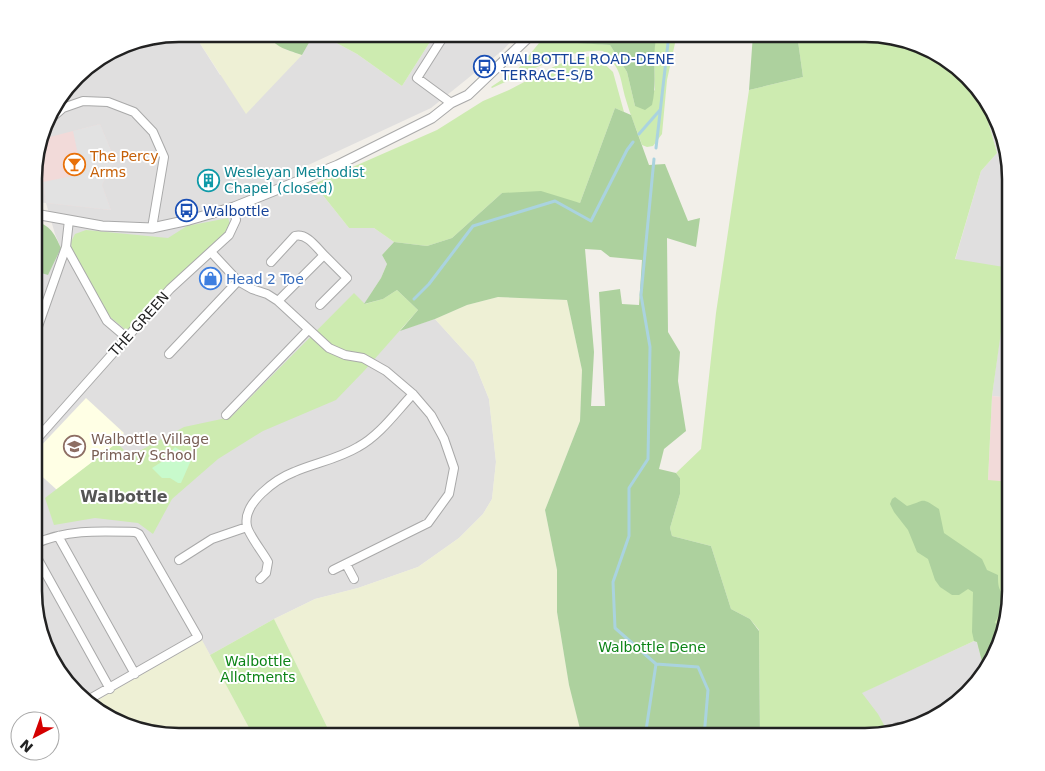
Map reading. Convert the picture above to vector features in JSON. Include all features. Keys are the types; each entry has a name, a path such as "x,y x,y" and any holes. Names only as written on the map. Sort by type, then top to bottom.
{"street":[{"path":"439,43 417,78 451,103"},
{"path":"43,213 102,226 152,228 190,220 234,207 338,165 432,118 451,103 468,95 523,43"},
{"path":"63,108 83,101 108,102 134,112 153,132 164,157 152,228"},
{"name":"THE GREEN","path":"43,432 170,289 229,235 236,220 234,207"},
{"path":"43,313 66,247 69,220"},
{"path":"272,257 295,236 305,236 347,278 320,305"},
{"path":"66,247 108,321 127,338"},
{"path":"211,252 238,281 278,301 330,348 345,355 363,358 386,371 413,394 431,415 444,439 454,468 449,494 428,523 334,570"},
{"path":"278,301 324,255"},
{"path":"169,354 238,281"},
{"path":"226,415 308,330"},
{"path":"260,579 266,574 268,562 247,527 247,515 252,504 265,490 293,472 335,458 360,447 374,436 413,394"},
{"path":"179,560 212,540 247,527"},
{"path":"43,541 58,536 101,531 135,532 139,534 198,637 93,697"},
{"path":"58,536 135,674"},
{"path":"346,564 354,579"},
{"path":"43,568 110,689"}],"shaded area":[{"path":"200,43 220,75 302,55 309,43 337,43 357,54 402,86 429,43 510,43 431,108 304,167 314,184 349,228 374,228 394,242 382,255 387,264 381,278 365,303 401,330 435,319 474,362 489,399 496,462 492,499 483,514 459,538 418,567 358,588 315,599 274,619 210,655 202,641 96,700 77,682 61,660 50,635 45,618 43,600 43,267 61,248 46,203 43,203 44,162 47,144 61,111 77,89 89,77 103,66 127,53 153,45"},
{"path":"200,43 276,43 286,50 302,55 246,114"},
{"path":"987,117 998,144 1002,171 1002,268 955,260 981,171 997,153"},
{"name":"The Percy Arms","path":"100,124 115,160 102,185 111,210 46,203 43,180 44,162 50,137"},
{"name":"The Percy Arms","path":"100,124 115,160 102,185 111,210 46,203 43,182 82,174 73,131"},
{"path":"498,297 567,300 582,370 580,421 545,510 557,570 557,612 569,685 580,728 328,728 274,619 315,599 358,588 418,567 459,538 483,514 492,499 496,462 489,399 474,362 435,319 467,305"},
{"path":"1002,321 1002,397 992,396"},
{"path":"992,396 1002,397 1002,482 988,481"},
{"name":"Walbottle Village Primary School","path":"86,398 124,433 117,443 57,490 43,477 43,444"},
{"path":"202,640 249,728 171,728 153,726 127,718 97,701"},
{"path":"974,641 977,642 982,663 974,675 956,694 926,714 901,724 883,727 785,728"}],"green space":[{"path":"275,43 309,43 302,55"},
{"path":"337,43 429,43 402,86 357,54"},
{"path":"539,43 610,45 627,72 635,106 655,90 655,43 675,43 667,80 662,134 653,146 647,147 642,145 617,69 603,51 589,51 561,58 491,87 518,69"},
{"path":"578,43 655,43 654,96 652,105 645,110 635,106 627,72 610,45"},
{"path":"752,43 798,43 803,77 749,90"},
{"path":"798,43 874,43 892,45 918,53 949,71 968,89 987,117 997,153 981,171 955,259 1002,267 1002,325 992,396 988,480 1002,481 1002,600 1000,618 992,644 982,663 977,642 974,641 862,693 878,714 885,727 883,727 760,728 759,630 750,619 731,609 711,546 672,536 670,528 680,494 680,478 676,473 701,449 716,313 749,90 803,77"},
{"path":"595,55 613,72 624,112 615,108 580,203 502,193 452,238 427,246 394,242 374,228 349,228 314,184 437,130 483,101 564,62"},
{"name":"Walbottle Dene","path":"615,108 631,115 649,165 665,164 688,221 700,218 696,247 667,238 668,332 680,352 678,381 686,431 664,449 659,469 676,473 680,478 680,494 670,528 672,536 711,546 731,609 750,619 759,631 760,728 580,728 569,685 557,612 557,570 545,510 580,421 582,370 567,300 498,297 467,305 400,331 418,310 397,290 383,299 364,304 381,278 387,264 382,255 394,242 427,246 452,238 502,193 541,191 580,203","holes":["585,249 601,250 610,257 642,260 639,305 622,304 620,289 599,292 605,406 591,406 594,352"]},
{"path":"228,218 230,224 224,234 186,270 132,329 126,330 110,317 72,251 71,242 75,234 86,230 168,238 187,226"},
{"path":"43,224 51,231 61,248 48,275 43,274"},
{"path":"397,290 418,310 336,400 263,431 218,459 172,499 153,534 138,523 95,518 54,525 45,498 117,443 130,456 184,427 231,417 354,293 365,304 383,299"},
{"path":"175,447 192,458 181,483 170,478 162,478 152,468 163,461"},
{"path":"895,497 907,506 925,501 939,509 944,533 982,559 987,570 998,575 999,586 1002,592 1000,615 995,622 997,627 995,635 982,663 977,642 974,641 972,632 973,592 968,589 959,595 952,595 940,587 935,580 928,559 917,552 908,530 894,512 890,504"},
{"name":"Walbottle Allotments","path":"274,619 328,728 249,728 210,655"}],"waterway":[{"path":"656,148 668,43"},
{"path":"639,134 660,110"},
{"path":"414,299 429,284 473,226 555,201 591,221 627,150 633,142"},
{"path":"654,159 641,295 650,347 648,459 629,488 629,536 613,582 615,628 656,664 698,667 708,690 705,728"},
{"path":"646,728 656,664"}],"place":[{"name":"WALBOTTLE ROAD-DENE TERRACE-S/B","path":"485,67"},
{"name":"The Percy Arms","path":"74,164"},
{"name":"Wesleyan Methodist Chapel (closed)","path":"208,180"},
{"name":"Walbottle","path":"187,211"},
{"name":"Head 2 Toe","path":"210,279"},
{"name":"Walbottle Village Primary School","path":"75,447"}],"district":[{"name":"Walbottle","path":"124,496"}]}
